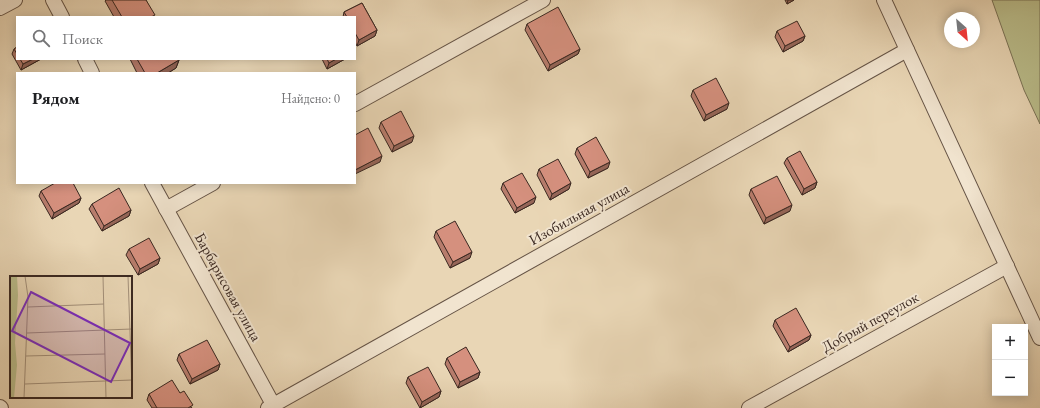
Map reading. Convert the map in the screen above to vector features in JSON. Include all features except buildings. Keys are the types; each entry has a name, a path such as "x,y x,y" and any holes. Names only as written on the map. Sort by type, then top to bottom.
{"street":[{"path":"0,8 15,0"},
{"path":"53,0 61,16"},
{"path":"356,103 543,0"},
{"path":"884,0 1040,338"},
{"name":"Изобильная улица","path":"272,407 907,50"},
{"path":"86,60 92,72"},
{"name":"Барбарисовая улица","path":"153,184 272,407"},
{"path":"166,209 211,184"},
{"name":"Добрый переулок","path":"749,408 1007,266"}],"green space":[{"path":"992,0 1040,0 1040,124 1024,90"}]}
